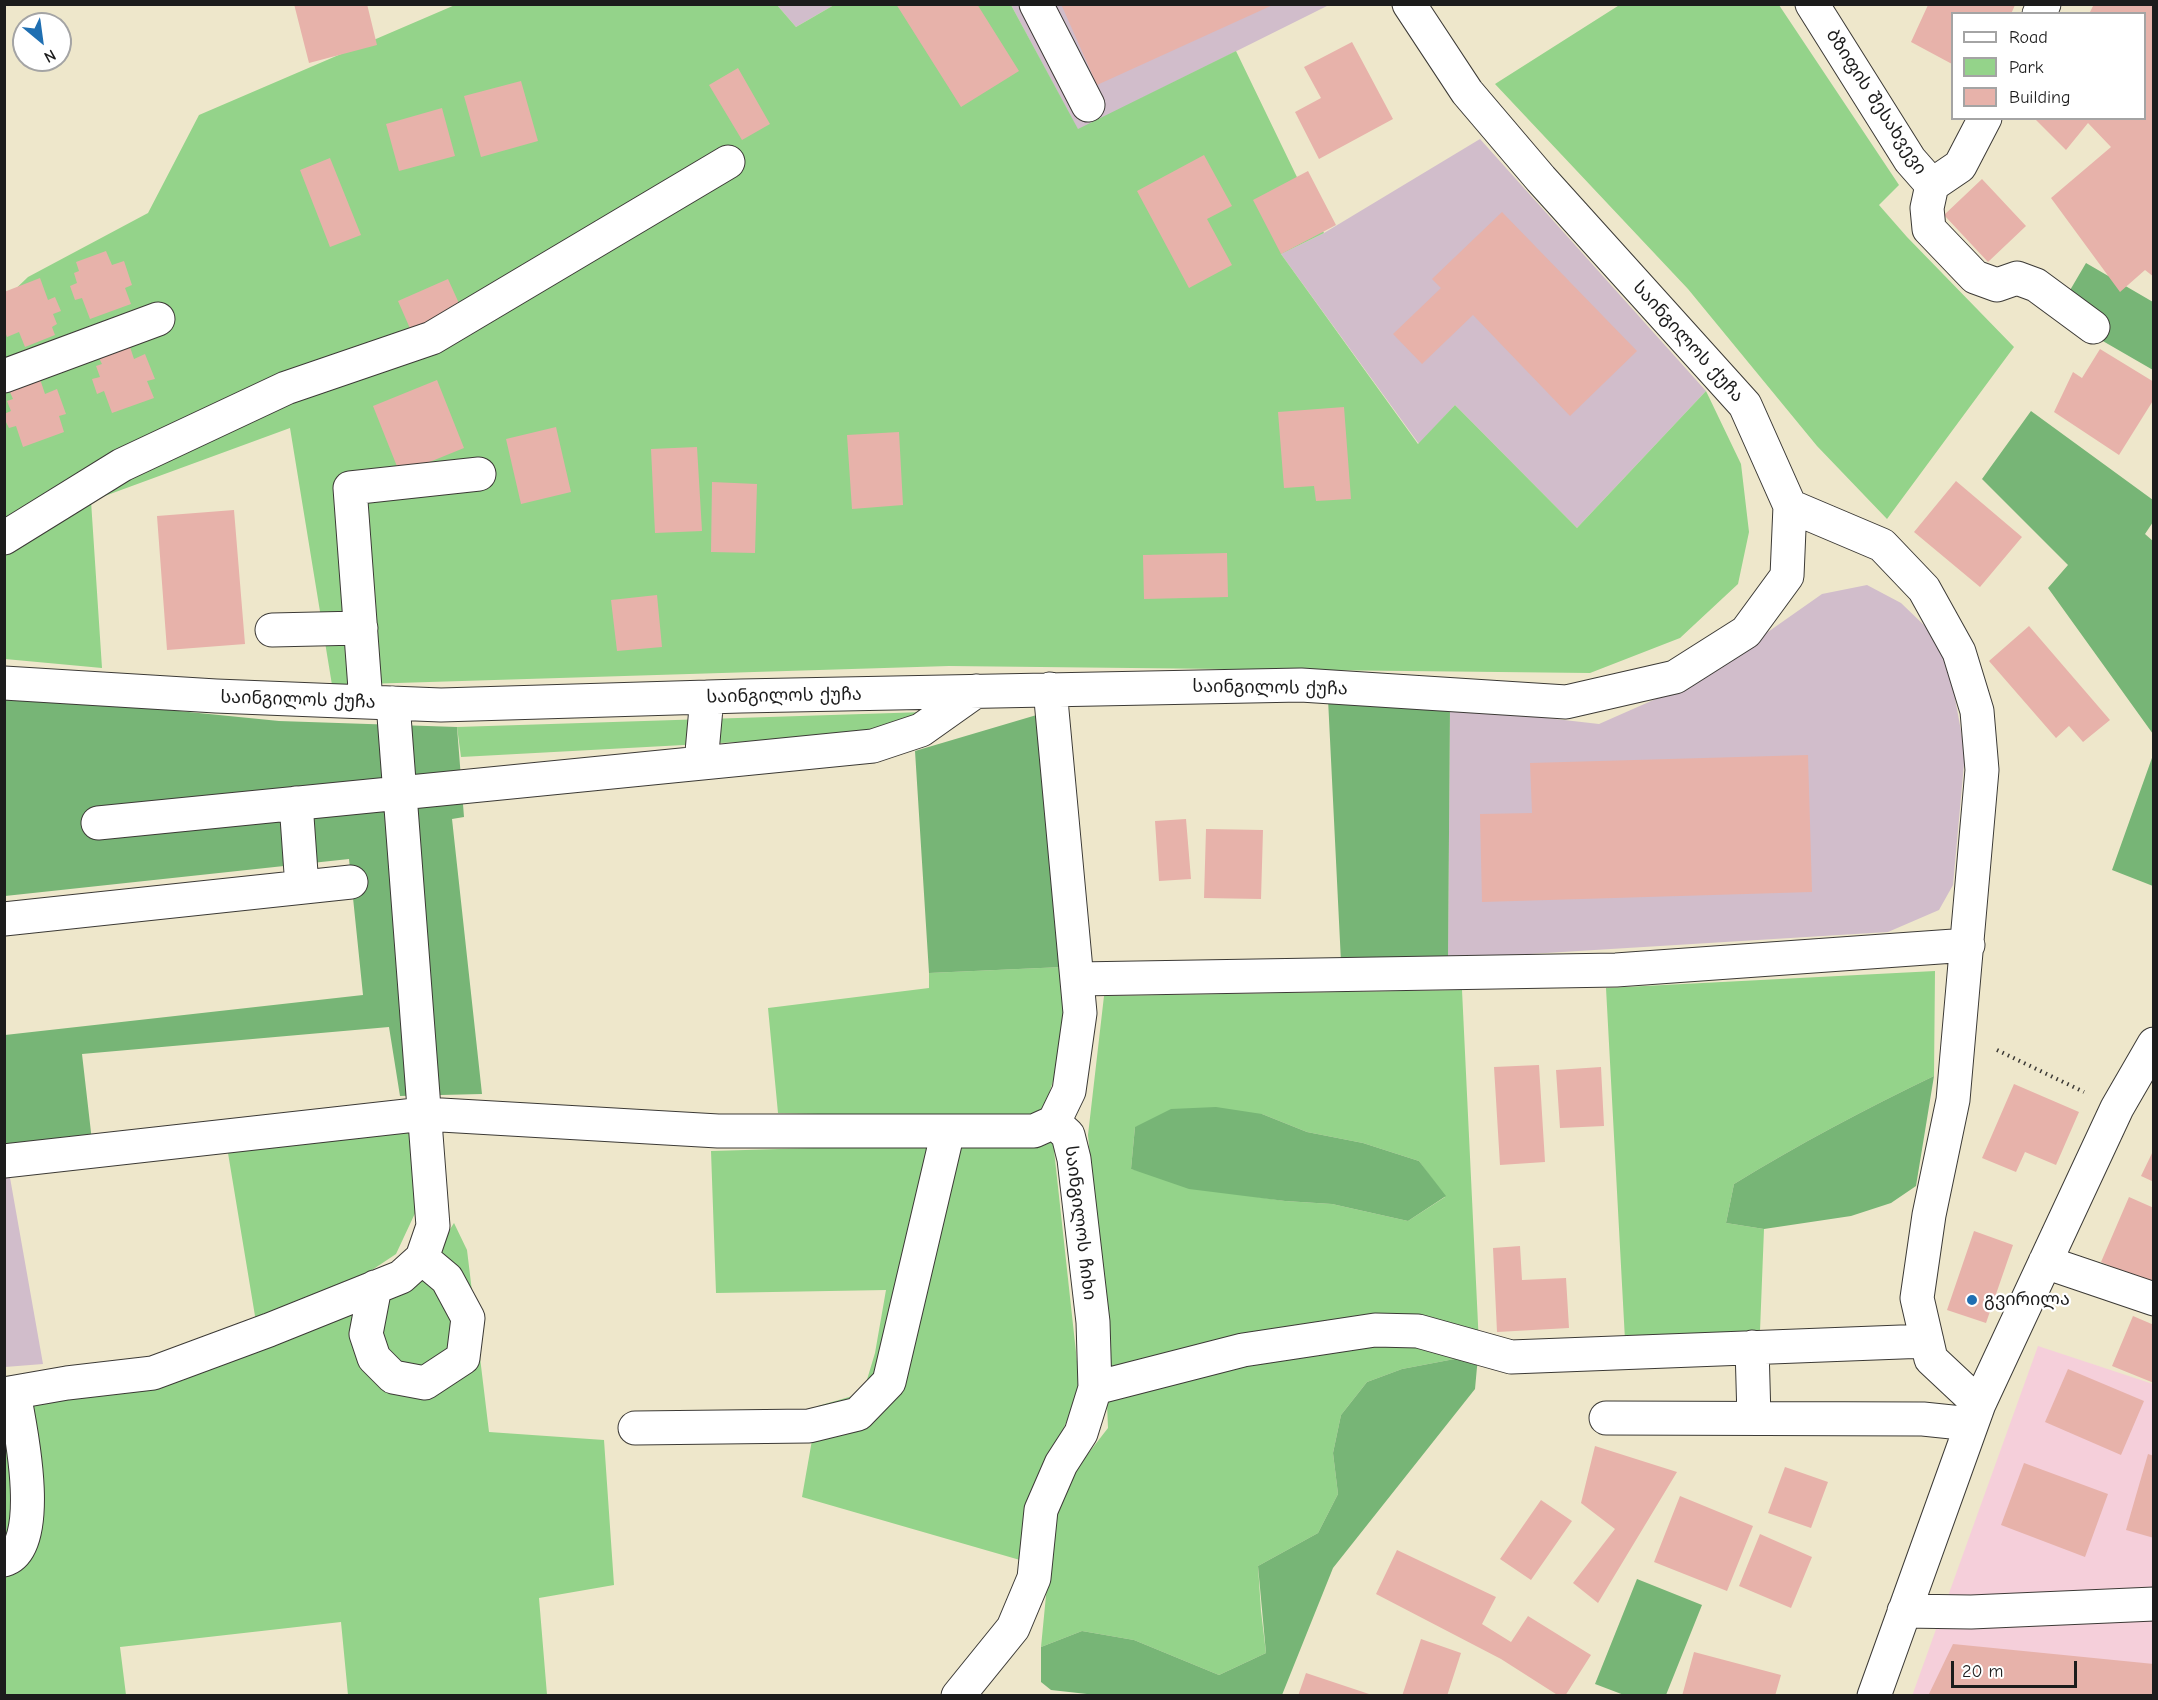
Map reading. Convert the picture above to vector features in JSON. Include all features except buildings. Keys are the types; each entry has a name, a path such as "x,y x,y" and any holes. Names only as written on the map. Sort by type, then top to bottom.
{"street":[{"path":"1036,4 1088,105"},
{"name":"საინგილოს ქუჩა","path":"4,683 216,696 441,705 1050,689 1301,685 1566,702 1675,677 1746,632 1787,576 1790,506 1745,405 1541,179 1467,92 1409,4"},
{"name":"ბზიფის შესახვევი","path":"1812,4 1910,160 1932,185 1960,166 1984,120"},
{"path":"4,538 122,465 276,393 432,338 728,162"},
{"path":"1932,185 1926,208 1929,229 1975,277 1997,285 2017,278 2036,285 2093,327"},
{"path":"4,376 158,319"},
{"path":"4,1560 10,1559 23,1539 28,1518 25,1454 9,1394 67,1383 153,1373 401,1277 422,1258 433,1226 400,793 361,628 350,488 479,474"},
{"path":"1790,506 1882,545 1924,589 1959,652 1977,711 1982,770 1953,1101 1929,1215 1917,1298 1931,1359 1975,1414"},
{"path":"272,630 361,628"},
{"name":"საინგილოს ჩიხი","path":"965,1695 1013,1628 1034,1578 1041,1510 1061,1464 1081,1433 1095,1388 1093,1322 1074,1159 1068,1135 1054,1122 1069,1091 1080,1013 1050,689"},
{"path":"98,823 873,746 921,730 976,691"},
{"path":"701,763 707,697"},
{"path":"296,803 302,887"},
{"path":"4,919 351,882"},
{"path":"1077,979 1616,970 1968,945"},
{"path":"1874,1695 1975,1414 2117,1108 2154,1044"},
{"path":"4,1161 424,1114 718,1131 1034,1131 1054,1122"},
{"path":"634,1428 809,1426 858,1414 889,1382 948,1131"},
{"path":"375,1287 366,1334 374,1358 393,1377 425,1383 463,1358 468,1318 447,1279 422,1258"},
{"path":"2045,1262 2154,1299"},
{"path":"1095,1388 1243,1350 1375,1330 1418,1331 1511,1357 1927,1341"},
{"path":"1752,1347 1754,1418"},
{"path":"1606,1418 1923,1419 1975,1414"},
{"path":"1904,1611 1971,1612 2154,1605"}],"path":[{"path":"1959,1031 2117,1108"}],"shaded area":[{"path":"777,5 834,5 796,27"},
{"path":"1011,5 1329,5 1078,130"},
{"path":"1480,139 1706,391 1577,528 1455,405 1419,444 1281,254 1324,233"},
{"path":"1867,585 1901,603 1927,628 1949,665 1965,753 1953,885 1939,910 1888,932 1448,959 1450,707 1599,724 1701,679 1822,594"},
{"path":"4,1151 9,1172 43,1364 5,1367"},
{"path":"2038,1346 2153,1384 2153,1695 1912,1696"}],"green space":[{"path":"1621,4 1779,5 1899,185 1879,205 2014,347 1887,519 1817,446 1688,289 1495,84"},
{"path":"455,5 777,5 796,27 834,5 1011,5 1078,129 1236,51 1324,233 1281,254 1418,444 1455,405 1577,528 1706,391 1741,464 1749,532 1738,584 1680,638 1590,673 949,666 332,685 290,428 91,501 102,668 5,659 5,299 28,277 148,213 199,115"},
{"path":"2086,263 2153,302 2153,370 2056,314"},
{"path":"2031,411 2153,500 2153,522 2145,534 2154,542 2153,734 2048,588 2068,565 1982,479"},
{"path":"4,696 28,696 279,721 457,727 464,817 452,819 482,1094 400,1096 389,1027 82,1054 92,1141 5,1151 5,1035 363,995 349,859 5,896"},
{"path":"1328,699 1450,707 1448,959 1341,962"},
{"path":"925,712 869,735 461,757 457,727"},
{"path":"1040,714 1063,967 929,973 915,751"},
{"path":"2153,755 2154,886 2112,870"},
{"path":"1063,967 1065,1046 1044,1108 1019,1119 778,1113 768,1008 929,988 929,973"},
{"path":"1935,971 1934,1076 1832,1127 1734,1184 1726,1223 1764,1229 1760,1331 1625,1340 1606,988"},
{"path":"1462,990 1479,1345 1465,1357 1402,1369 1367,1382 1341,1415 1333,1453 1338,1494 1318,1533 1258,1566 1266,1653 1219,1675 1134,1640 1082,1631 1041,1647 1055,1503 1073,1473 1108,1428 1102,1284 1088,1135 1104,996","holes":["1262,1114 1307,1132 1363,1143 1419,1161 1445,1197 1408,1221 1332,1204 1244,1195 1131,1169 1135,1127"]},
{"path":"1934,1076 1916,1186 1891,1203 1851,1216 1764,1229 1726,1223 1734,1184 1832,1127"},
{"path":"1216,1107 1262,1114 1307,1132 1363,1143 1419,1161 1446,1196 1408,1221 1332,1204 1285,1201 1189,1189 1131,1169 1135,1127 1171,1109"},
{"path":"413,1129 417,1209 396,1254 357,1280 256,1322 227,1147"},
{"path":"1053,1141 1080,1389 1061,1435 1020,1560 802,1497 818,1406 863,1393 875,1353 886,1290 716,1293 711,1151"},
{"path":"454,1223 467,1250 489,1432 604,1440 614,1585 539,1598 547,1695 348,1695 341,1622 120,1647 126,1695 5,1696 5,1406 412,1288"},
{"path":"1479,1345 1475,1389 1333,1568 1282,1695 1096,1695 1051,1690 1041,1682 1041,1647 1082,1631 1134,1640 1219,1675 1266,1653 1258,1566 1318,1533 1338,1494 1333,1453 1341,1415 1367,1382 1402,1369 1465,1357"},
{"path":"1637,1579 1702,1605 1666,1695 1624,1695 1595,1684"}],"place":[{"name":"გვირილა","path":"1972,1300"}]}
